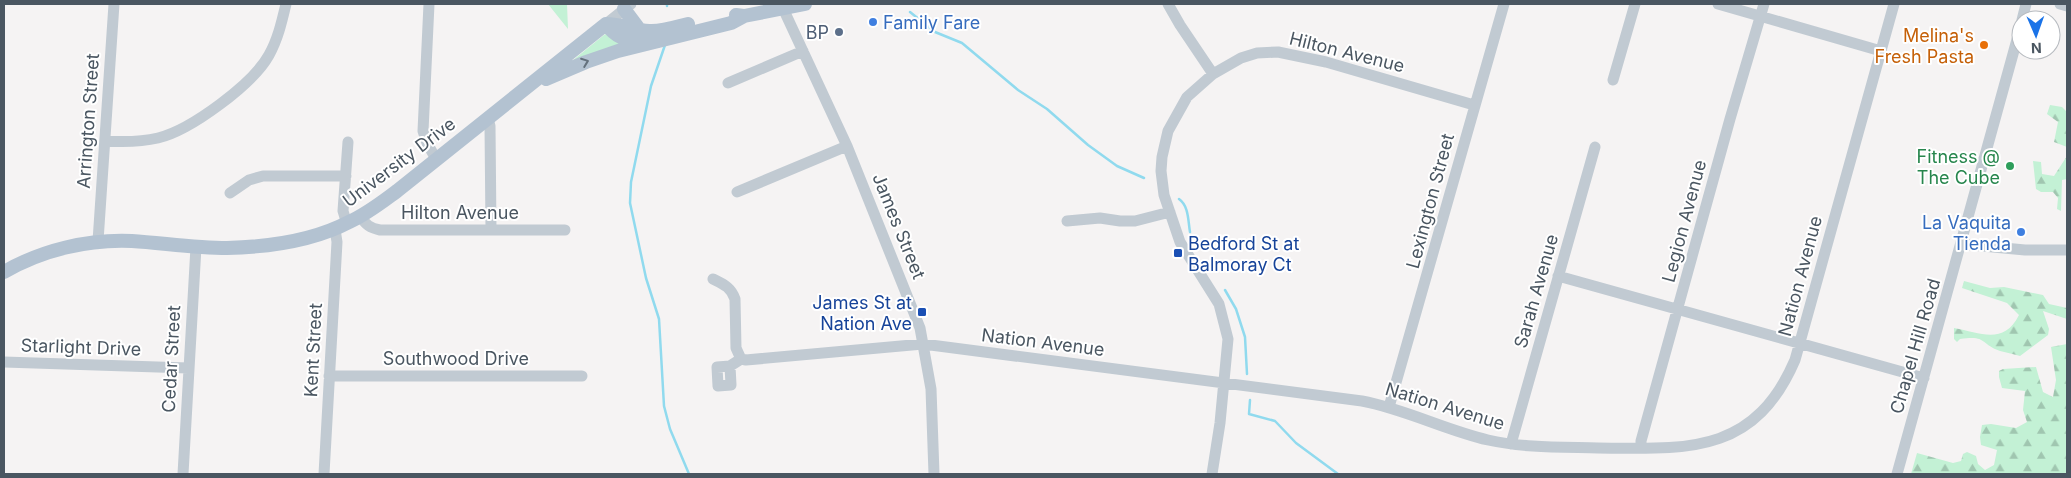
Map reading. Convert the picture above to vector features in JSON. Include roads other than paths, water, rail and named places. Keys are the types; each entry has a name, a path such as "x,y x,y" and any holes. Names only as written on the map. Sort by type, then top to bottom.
{"main road":[{"path":"525,89 586,62 650,43 732,23 744,16 782,6 804,4"},
{"path":"627,6 639,29"},
{"path":"606,24 616,24 631,29 658,30 734,14 744,16"},
{"name":"University Drive","path":"4,272 59,249 98,242 130,241 226,248 263,245 301,238 341,226 360,216 397,191 606,24"},
{"path":"606,24 619,38 650,43"}],"street":[{"name":"Arrington Street","path":"98,242 114,4"},
{"path":"105,141 159,138 185,127 205,114 248,81 268,56 280,29 286,4"},
{"path":"429,4 423,132 436,159"},
{"path":"1168,4 1213,74"},
{"name":"Lexington Street","path":"1389,407 1504,4"},
{"path":"1613,80 1635,4"},
{"path":"1718,4 1881,51"},
{"name":"Legion Avenue","path":"1641,448 1641,441 1730,119 1764,4"},
{"name":"Nation Avenue","path":"740,359 923,344 1362,401 1389,407 1461,433 1510,444 1552,447 1641,448 1691,447 1720,440 1754,419 1781,389 1800,344 1894,4"},
{"path":"2060,4 2067,6"},
{"name":"University Drive","path":"606,24 627,6"},
{"name":"James Street","path":"782,6 847,146 911,301 920,328 933,407 934,474"},
{"path":"728,83 802,51"},
{"name":"Hilton Avenue","path":"1212,474 1229,347 1222,312 1185,251 1164,195 1160,171 1166,140 1187,96 1213,74 1252,54 1278,52 1326,62 1474,104"},
{"name":"Chapel Hill Road","path":"1897,474 2011,60"},
{"path":"488,118 490,126 491,230"},
{"name":"Kent Street","path":"324,474 337,242 343,211 348,142"},
{"path":"737,192 847,146"},
{"name":"Sarah Avenue","path":"1510,444 1595,147"},
{"path":"230,193 249,180 263,176 346,176"},
{"path":"1067,222 1100,218 1120,222 1135,221 1170,212"},
{"name":"Hilton Avenue","path":"360,216 366,225 380,230 565,230"},
{"path":"1961,244 2025,250 2067,250"},
{"name":"Cedar Street","path":"182,474 196,247"},
{"path":"1558,276 1924,378"},
{"path":"713,279 727,286 735,299 736,352 740,359 730,366"},
{"name":"Starlight Drive","path":"4,362 188,368"},
{"name":"Southwood Drive","path":"329,376 582,376"}],"waterway":[{"path":"910,12 935,32 962,43 1018,90 1047,109 1088,145 1117,166 1144,178"},
{"path":"665,45 651,86 631,182 630,203 646,278 659,319 664,406 670,429 689,474"},
{"path":"1179,199 1185,206 1190,232"},
{"path":"1225,290 1236,309 1245,337 1247,374"},
{"path":"1250,400 1249,414 1275,421 1296,443 1338,474"}],"place":[{"name":"Family Fare","path":"873,22"},
{"name":"BP","path":"839,32"},
{"name":"Melina's Fresh Pasta","path":"1984,45"},
{"name":"Fitness @ The Cube","path":"2010,166"},
{"name":"La Vaquita Tienda","path":"2021,232"},
{"name":"Bedford St at Balmoray Ct","path":"1178,253"},
{"name":"James St at Nation Ave","path":"922,312"}]}
